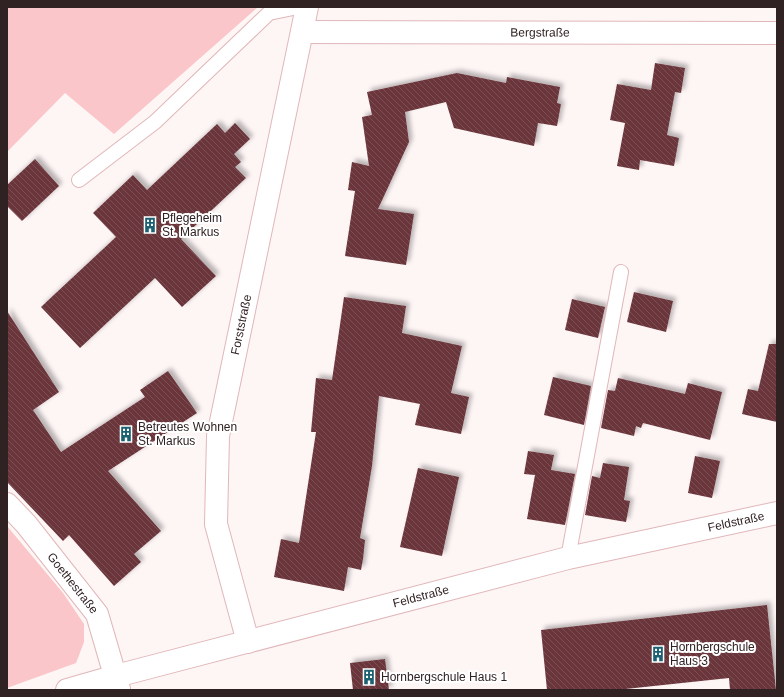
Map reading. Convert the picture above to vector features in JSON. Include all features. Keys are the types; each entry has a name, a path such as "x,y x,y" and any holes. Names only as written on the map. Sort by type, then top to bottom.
{"street":[{"name":"Forststraße","path":"248,642 216,524 218,436 307,7"},
{"name":"Bergstraße","path":"303,32 777,33"},
{"name":"Goethestraße","path":"7,504 26,524 97,614 118,683"},
{"name":"Feldstraße","path":"67,690 118,683 248,642 568,558 777,513"}],"lane":[{"path":"79,180 155,122 269,13 298,7"},
{"path":"568,558 621,272"}],"shaded area":[{"path":"7,7 258,7 114,134 65,93 7,152"},
{"path":"7,526 63,593 84,624 84,642 76,663 7,688"}],"building":[{"path":"655,63 685,68 681,93 675,92 667,135 679,138 674,166 640,160 639,170 617,166 625,123 610,120 617,84 651,90"},
{"path":"457,73 506,83 507,77 560,87 557,103 561,104 557,126 538,123 534,146 454,128 446,102 405,112 409,142 378,209 414,214 406,265 345,256 355,191 348,190 352,162 369,166 362,117 372,115 367,92"},
{"name":"Pflegeheim St. Markus","path":"235,123 250,139 234,154 241,162 235,167 246,178 181,239 216,276 182,307 155,278 80,348 41,307 116,237 93,213 133,175 147,190 217,124 225,133"},
{"path":"35,159 59,186 22,221 7,206 7,185"},
{"path":"634,292 673,301 666,332 627,322"},
{"path":"344,297 406,306 402,333 462,346 451,393 469,397 461,434 415,425 420,404 379,396 372,466 360,538 365,540 363,559 361,570 348,567 344,591 274,577 281,539 299,543 316,432 311,432 316,378 332,380"},
{"path":"572,299 605,307 598,338 565,330"},
{"name":"Betreutes Wohnen St. Markus","path":"7,311 59,392 33,410 61,452 145,397 140,390 168,371 197,413 108,471 161,531 134,554 141,562 114,586 69,535 63,541 7,482"},
{"path":"769,344 777,344 777,422 742,414 748,389 758,391"},
{"path":"553,377 591,386 584,425 544,415"},
{"path":"618,378 685,394 688,383 722,392 710,440 643,423 641,428 636,426 634,436 601,428 608,390 615,391"},
{"path":"528,451 554,455 551,470 575,474 565,525 527,519 535,475 524,474"},
{"path":"695,456 720,461 712,498 688,493"},
{"path":"603,463 629,467 624,500 630,501 626,522 585,515 592,476 600,478"},
{"path":"418,468 459,477 442,556 400,547"},
{"name":"Hornbergschule Haus 3","path":"767,605 776,690 730,690 729,678 616,690 547,690 541,630"},
{"name":"Hornbergschule Haus 1","path":"385,659 389,690 353,690 350,663"}],"place":[{"name":"Pflegeheim St. Markus","path":"150,225"},
{"name":"Betreutes Wohnen St. Markus","path":"126,434"},
{"name":"Hornbergschule Haus 3","path":"658,654"},
{"name":"Hornbergschule Haus 1","path":"369,677"}]}
